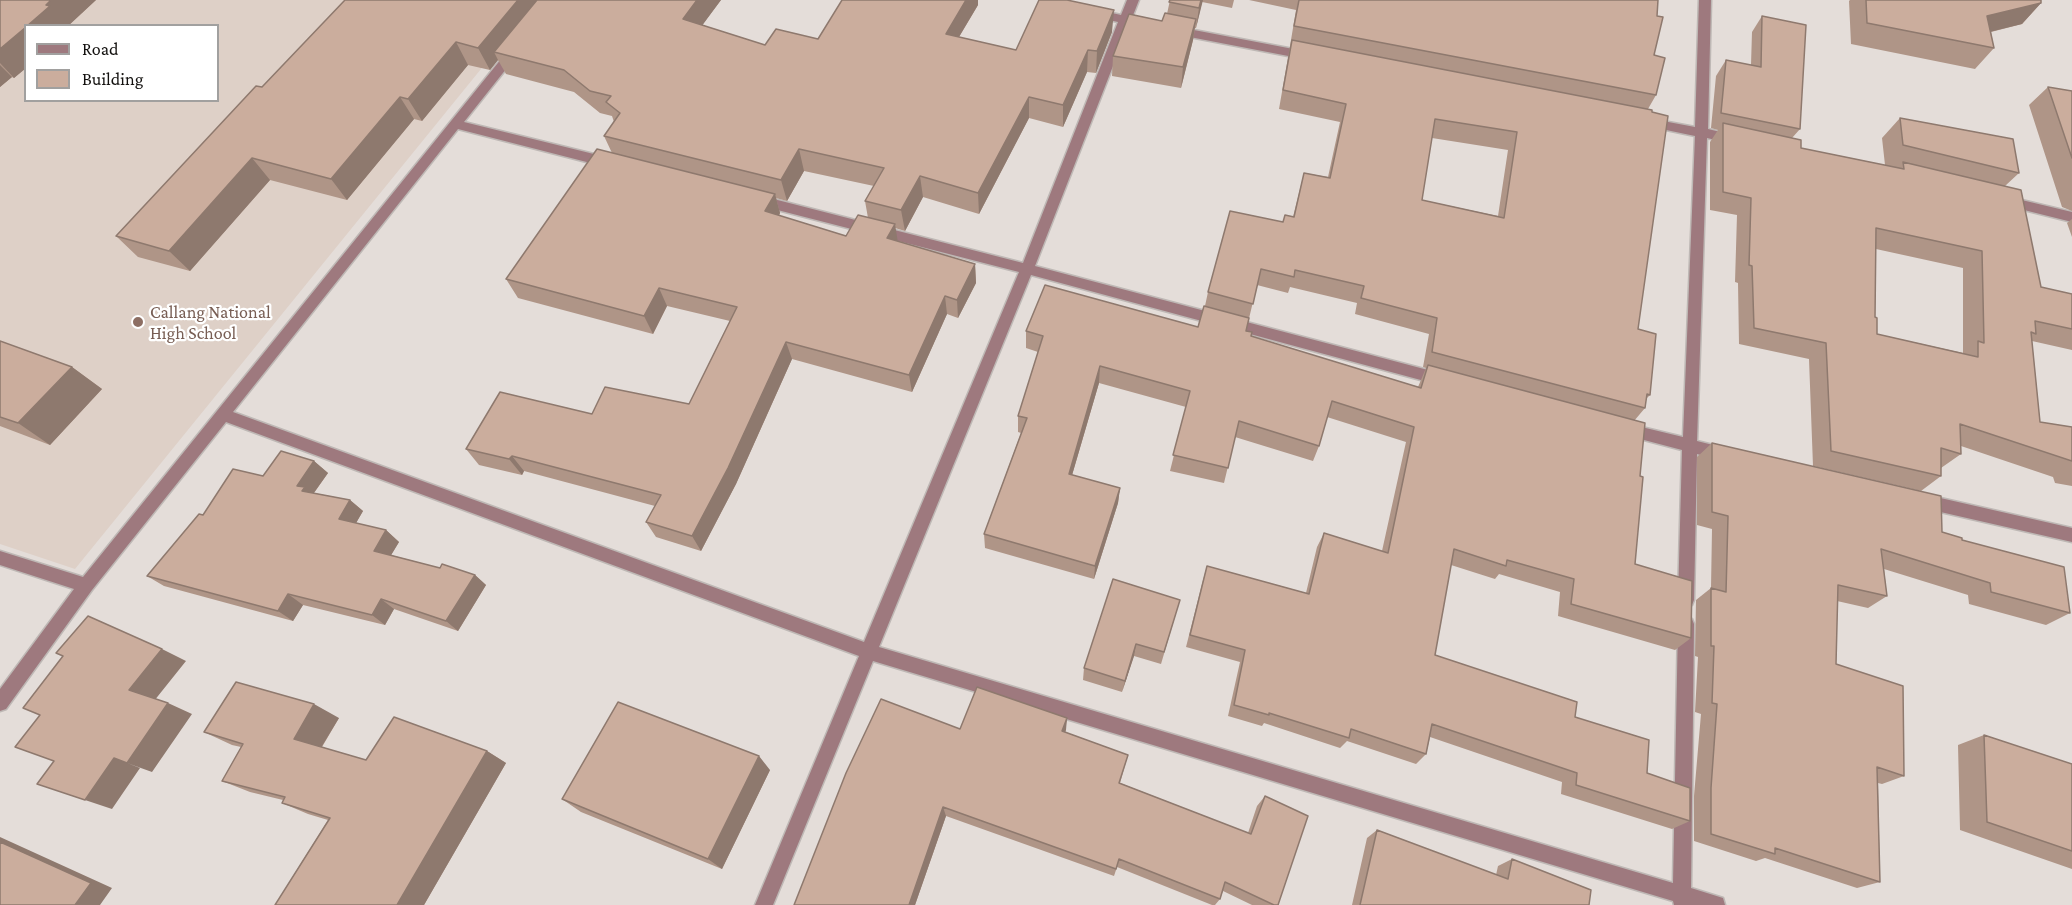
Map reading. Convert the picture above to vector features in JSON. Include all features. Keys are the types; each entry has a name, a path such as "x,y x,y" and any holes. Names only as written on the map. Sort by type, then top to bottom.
{"street":[{"path":"764,905 1027,269 1133,0"},
{"path":"1682,900 1688,446 1702,133 1705,0"},
{"path":"1080,10 1321,58"},
{"path":"0,703 86,585 520,44"},
{"path":"1633,119 1746,142"},
{"path":"456,124 628,167"},
{"path":"742,196 1027,269 1460,385"},
{"path":"1992,198 2072,217"},
{"path":"224,415 869,652 1682,900 1716,905"},
{"path":"1609,425 1735,457"},
{"path":"1909,497 2072,535"},
{"path":"0,558 86,585"}],"shaded area":[{"name":"Callang National High School","path":"32,0 537,0 75,569 0,544 0,28"}],"building":[{"path":"0,0 51,0 46,5 50,6 29,24 24,24 24,29 0,49"},
{"path":"345,0 518,0 478,48 456,42 408,99 400,97 331,179 252,158 169,251 116,236 256,86 262,87"},
{"path":"537,0 697,0 683,19 765,45 776,29 818,39 842,0 966,0 946,34 1016,50 1039,0 1067,0 1114,10 1097,51 1088,50 1063,105 1029,97 978,193 920,176 901,210 865,201 884,168 799,149 781,180 604,136 620,113 606,102 611,96 590,91 564,70 494,52"},
{"path":"1170,0 1201,0 1199,8 1169,2"},
{"path":"1299,0 1658,0 1657,16 1663,17 1654,55 1665,58 1656,95 1294,26"},
{"path":"1866,0 2041,0 2041,3 1987,16 1994,48 1867,23"},
{"path":"1165,13 1196,19 1183,67 1113,56 1129,14 1162,21"},
{"path":"1762,16 1806,25 1800,129 1721,113 1726,60 1761,67"},
{"path":"1292,40 1652,110 1652,112 1668,116 1638,329 1656,334 1650,395 1647,394 1645,408 1432,352 1437,318 1361,298 1364,286 1295,270 1294,277 1261,269 1253,304 1208,292 1230,211 1283,222 1285,215 1294,217 1304,173 1330,178 1346,104 1283,90","holes":["1435,119 1517,132 1504,218 1422,200"]},
{"path":"2048,87 2072,91 2072,158"},
{"path":"1900,118 2013,139 2019,173 1903,145"},
{"path":"1723,123 1801,140 1801,148 1904,169 1903,162 2021,190 2041,287 2072,294 2072,329 2035,321 2036,334 2031,332 2040,422 2072,427 2072,461 1960,424 1961,454 1941,448 1941,476 1831,451 1826,343 1754,328 1752,266 1749,265 1751,198 1723,192","holes":["1876,228 1982,251 1984,343 1978,341 1978,357 1877,334 1877,318 1875,317"]},
{"path":"597,149 775,194 765,211 846,236 858,215 895,224 887,238 975,264 957,300 945,296 909,375 786,342 728,468 692,536 646,522 661,495 512,456 509,459 466,449 500,392 592,414 605,387 689,404 737,307 659,288 644,316 506,279"},
{"path":"1045,285 1198,327 1204,306 1249,318 1246,331 1252,332 1251,336 1421,388 1428,365 1645,423 1640,476 1643,477 1635,564 1692,581 1691,638 1571,604 1574,579 1507,560 1506,566 1454,549 1435,655 1577,702 1575,717 1649,740 1647,773 1690,788 1690,821 1576,785 1577,773 1432,724 1426,754 1351,729 1349,738 1269,713 1269,715 1234,705 1245,650 1190,635 1207,566 1309,594 1324,533 1388,553 1414,427 1332,401 1319,446 1239,421 1228,468 1173,455 1190,391 1100,366 1069,474 1120,488 1095,566 984,534 1027,418 1018,416 1043,336 1026,331"},
{"path":"0,341 72,367 18,423 0,417"},
{"path":"1712,443 1941,496 1942,532 1962,538 1962,540 2064,567 2070,613 1991,592 1990,583 1881,549 1887,596 1838,585 1836,664 1903,686 1904,776 1877,767 1880,882 1775,848 1775,854 1711,834 1711,788 1717,704 1712,703 1714,646 1711,646 1711,588 1726,592 1728,516 1712,512"},
{"path":"281,451 314,461 297,486 305,487 302,491 350,500 339,519 386,530 374,551 440,568 442,564 475,575 446,621 381,599 372,615 288,594 278,611 147,576 199,514 203,515 233,469 263,476"},
{"path":"1113,579 1180,600 1164,652 1136,644 1125,681 1084,668"},
{"path":"88,616 162,649 129,690 168,703 127,763 114,758 85,800 37,784 54,761 15,747 40,715 23,708 63,656 56,653"},
{"path":"236,682 314,704 294,739 366,760 394,717 487,751 397,905 275,905 330,818 282,803 285,797 222,781 243,744 204,732"},
{"path":"977,687 1067,718 1062,731 1128,755 1119,783 1251,834 1265,796 1308,816 1278,905 1225,882 1220,899 1119,859 1116,869 943,807 909,905 794,905 846,773 881,699 960,729"},
{"path":"618,702 759,756 708,859 562,799"},
{"path":"1984,735 2072,764 2072,851 1987,822"},
{"path":"1377,830 1508,879 1512,859 1591,890 1589,905 1360,905"},
{"path":"0,842 91,883 75,905 0,905"}],"place":[{"name":"Callang National High School","path":"138,322"}]}
